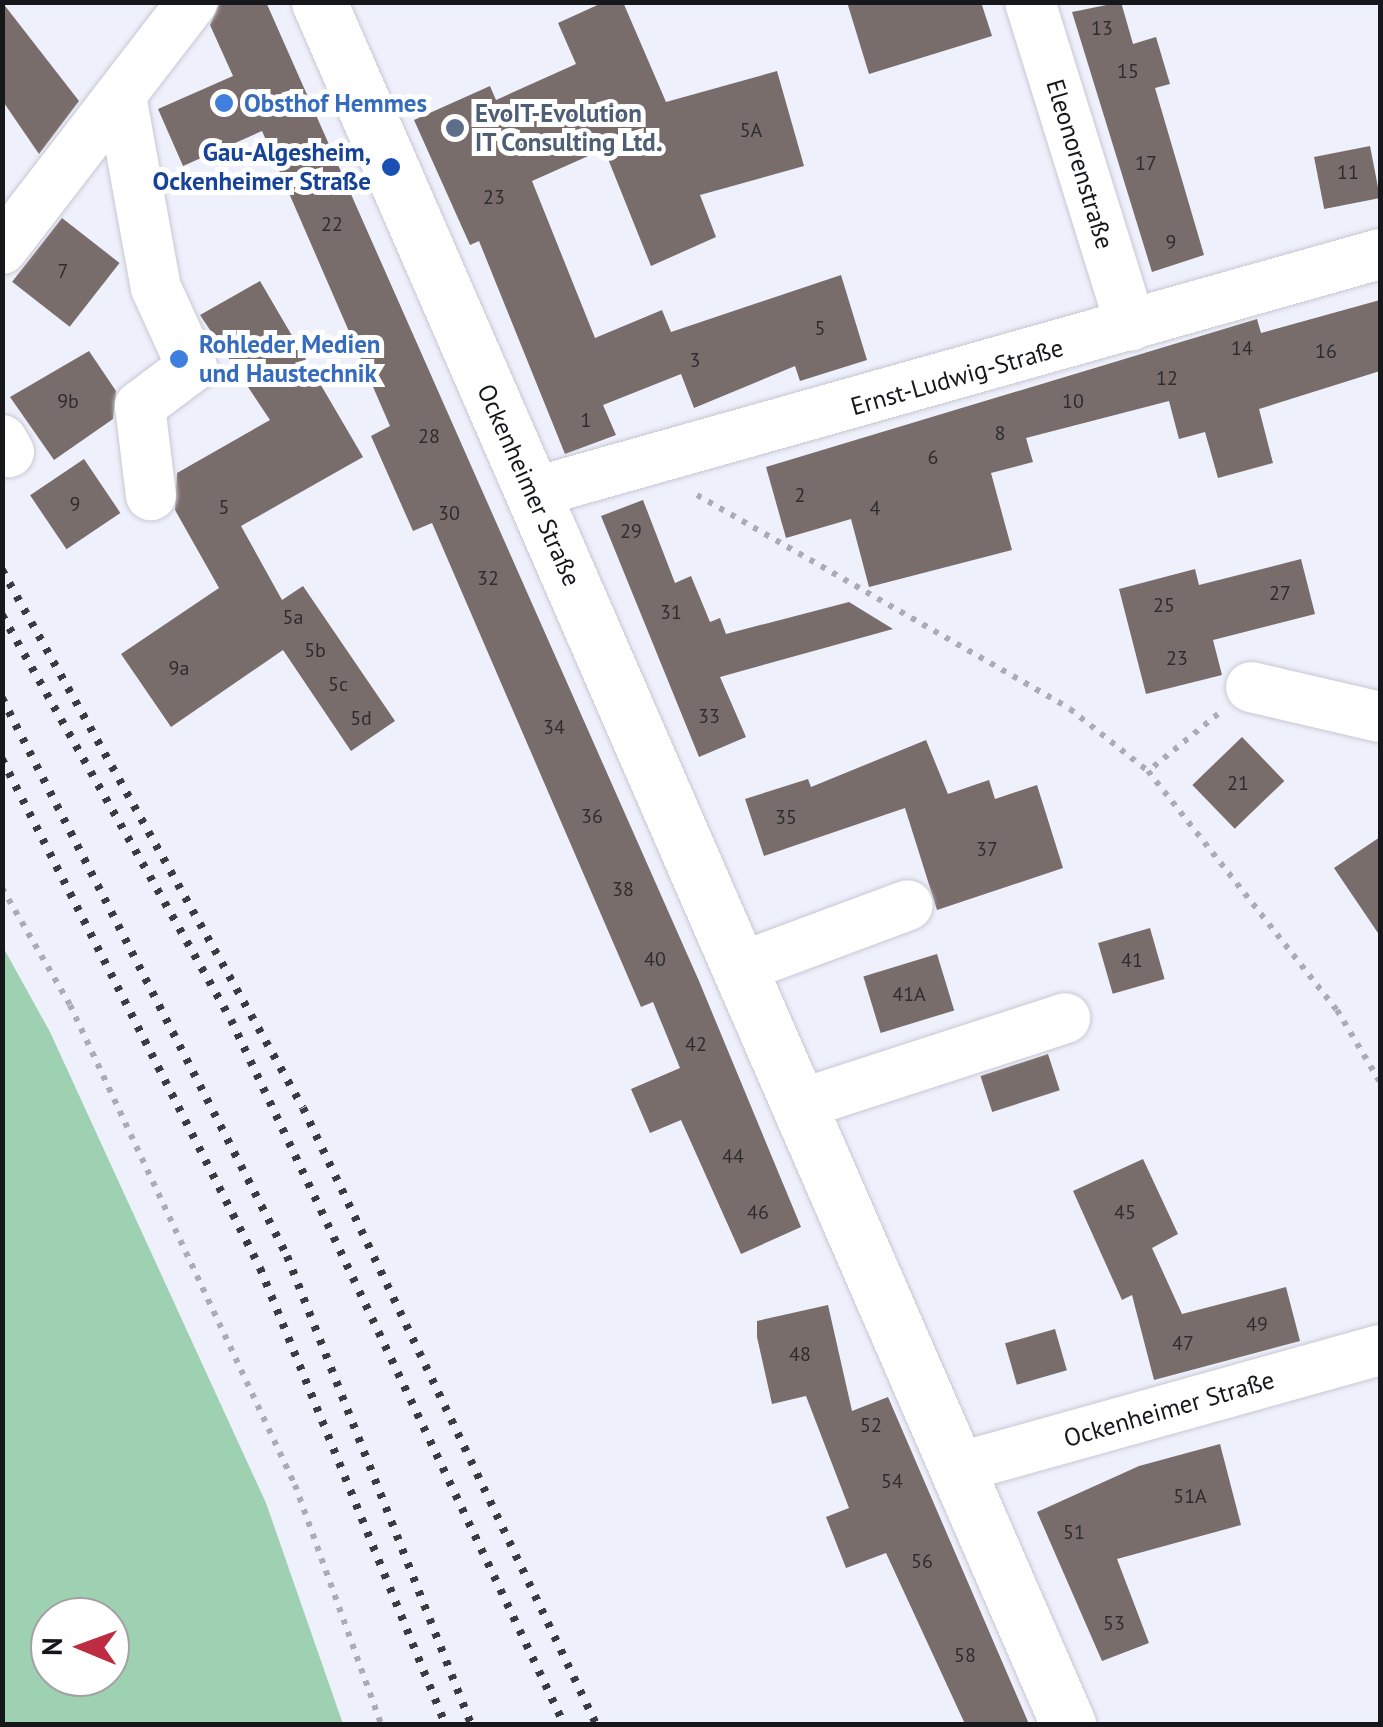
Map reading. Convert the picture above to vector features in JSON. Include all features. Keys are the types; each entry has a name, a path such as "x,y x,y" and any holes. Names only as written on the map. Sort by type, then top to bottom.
{"main road":[{"name":"Ockenheimer Straße","path":"320,2 1068,1724"}],"street":[{"path":"10,240 192,2"},
{"name":"Eleonorenstraße","path":"1030,2 1131,326"},
{"path":"121,96 156,288 192,367 140,406 151,495"},
{"name":"Ernst-Ludwig-Straße","path":"532,493 648,467 1380,254"},
{"path":"1251,687 1380,717"},
{"path":"739,968 908,905"},
{"path":"798,1105 1065,1018"},
{"name":"Ockenheimer Straße","path":"957,1468 1380,1350"}],"path":[{"path":"648,467 1070,709 1148,772 1337,1010 1380,1082"},
{"path":"1148,772 1251,687"},
{"path":"2,888 70,1005 295,1485 381,1724"}],"green space":[{"path":"3,947 50,1032 266,1503 343,1724 3,1724"}],"building":[{"path":"2,2 79,101 39,154 2,100"},
{"path":"220,2 266,2 699,981 801,1227 741,1254 681,1120 650,1133 631,1089 680,1068 653,1002 641,1007 432,523 413,531 371,436 390,426 262,131 183,166 158,109 233,76 210,25"},
{"path":"604,2 623,2 666,102 777,71 804,166 700,195 716,237 651,266 604,149 532,181 595,338 662,310 671,332 841,275 867,360 800,381 795,366 694,408 681,374 603,405 616,435 565,454 479,241 470,245 414,120 490,86 496,100 576,64 558,23"},
{"path":"847,2 981,2 992,36 869,74"},
{"path":"1121,2 1133,44 1156,37 1170,84 1155,88 1204,255 1152,272 1072,12"},
{"path":"1370,146 1380,198 1324,209 1314,157"},
{"path":"62,218 120,263 70,327 12,282"},
{"path":"260,281 363,457 241,526 282,600 303,586 395,721 351,751 283,650 171,727 121,654 219,588 175,510 177,473 270,420 200,315"},
{"path":"1380,300 1380,371 1259,409 1273,463 1218,478 1205,432 1179,439 1169,401 1026,438 1033,462 991,473 1012,550 869,587 851,519 786,538 766,467 1257,319 1261,333"},
{"path":"89,351 116,391 113,419 54,460 10,397"},
{"path":"84,459 120,513 66,549 30,495"},
{"path":"643,500 675,583 691,576 710,622 720,618 726,634 849,602 893,629 720,677 746,737 699,757 601,516"},
{"path":"1301,559 1315,614 1213,640 1222,675 1146,694 1119,589 1195,569 1199,585"},
{"path":"1242,737 1284,781 1235,829 1192,785"},
{"path":"926,740 948,794 989,780 995,799 1037,785 1063,868 937,910 905,808 764,856 745,799 808,779 811,787"},
{"path":"1380,837 1380,936 1334,868"},
{"path":"1150,928 1165,979 1113,994 1098,943"},
{"path":"937,954 954,1010 881,1033 863,977"},
{"path":"1048,1054 1060,1090 992,1112 980,1076"},
{"path":"1143,1159 1178,1234 1152,1248 1182,1314 1286,1287 1300,1341 1154,1380 1132,1295 1122,1300 1073,1191"},
{"path":"828,1305 852,1411 888,1397 1029,1724 965,1724 886,1553 846,1568 826,1517 849,1508 806,1396 772,1404 757,1337 757,1321"},
{"path":"1055,1329 1067,1370 1017,1385 1005,1343"},
{"path":"1220,1444 1241,1525 1117,1559 1149,1643 1102,1661 1037,1512 1139,1466"}],"railway":[{"path":"2,570 303,1108 596,1724"},
{"path":"2,615 231,1020 564,1724"},
{"path":"2,698 287,1256 471,1724"},
{"path":"2,759 260,1268 445,1724"}],"place":[{"name":"Obsthof Hemmes","path":"224,103"},
{"name":"EvoIT-Evolution IT Consulting Ltd.","path":"455,128"},
{"name":"Gau-Algesheim, Ockenheimer Straße","path":"391,167"},
{"name":"Rohleder Medien und Haustechnik","path":"179,359"}]}
